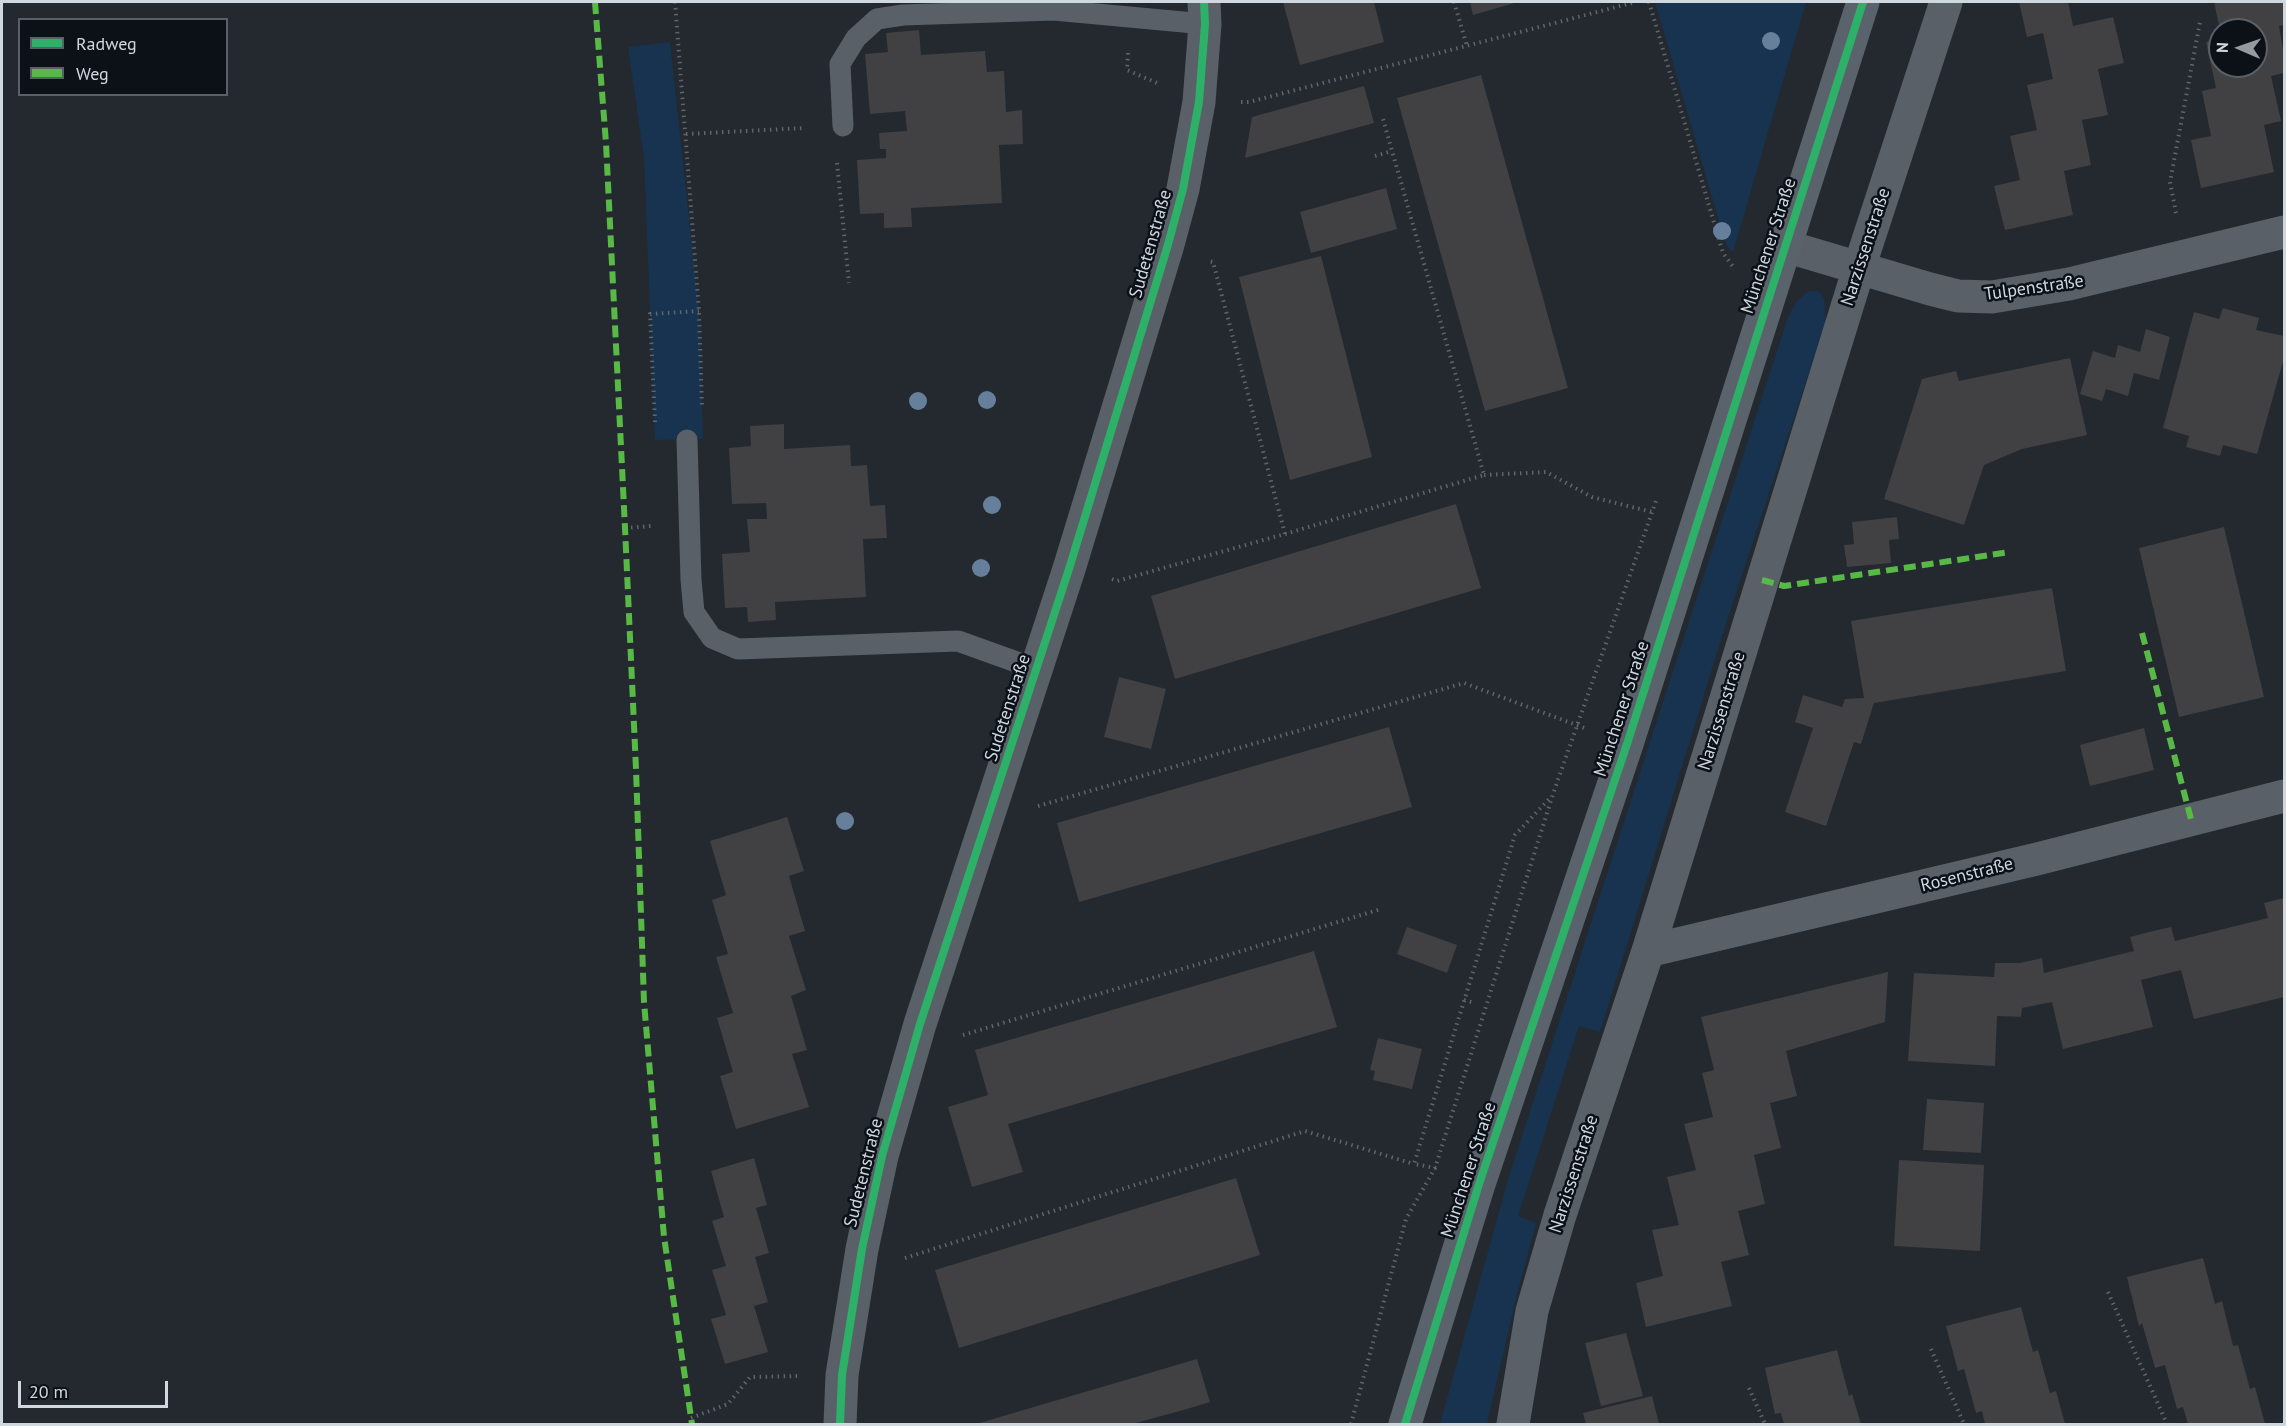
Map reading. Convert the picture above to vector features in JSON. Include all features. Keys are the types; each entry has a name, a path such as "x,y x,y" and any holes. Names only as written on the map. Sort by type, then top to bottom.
{"street":[{"name":"Münchener Straße","path":"1405,1425 1479,1184 1627,744 1863,2"},
{"name":"Narzissenstraße","path":"1513,1425 1532,1311 1560,1215 1648,951 1859,268 1946,2"},
{"name":"Sudetenstraße","path":"840,1425 842,1376 862,1249 882,1156 920,1024 1069,569 1167,249 1183,189 1199,102 1204,13"},
{"name":"Tulpenstraße","path":"1785,246 1958,296 1992,297 2069,284 2284,232"},
{"name":"Rosenstraße","path":"1648,951 2037,859 2284,796"}],"lane":[{"path":"838,126 840,64 856,38 877,19 903,15 1054,10 1131,17 1204,13"},
{"path":"687,440 694,612 712,638 738,649 958,641 1036,669"}],"path":[{"path":"675,2 699,311 703,439 655,440 650,314 699,311"},
{"path":"1455,2 1467,46"},
{"path":"1131,17 1127,70 1199,102 1249,102 1636,2"},
{"path":"1649,2 1723,253 1735,271 1739,259"},
{"path":"2186,256 2170,182 2200,22"},
{"path":"1383,119 1484,475"},
{"path":"686,134 838,126 849,283"},
{"path":"1376,156 1392,151"},
{"path":"1069,569 1117,581 1484,475 1546,472 1592,497 1696,526"},
{"path":"1351,1425 1406,1219 1435,1168 1553,794 1659,490"},
{"path":"997,793 1037,806 1464,683 1627,744"},
{"path":"1420,1142 1515,835 1553,794"},
{"path":"920,1024 965,1036 1381,909"},
{"path":"1464,1000 1475,1003"},
{"path":"2108,1292 2167,1425"},
{"path":"1931,1349 1964,1425"},
{"path":"690,1418 728,1404 750,1377 842,1376"},
{"path":"1749,1388 1765,1425"}],"shaded area":[{"path":"1655,2 1806,2 1733,252 1727,246 1722,231"},
{"path":"670,42 699,311 703,439 655,440 644,158 628,47"},
{"path":"1809,291 1819,291 1824,299 1826,321 1729,614 1600,1032 1579,1026 1518,1216 1536,1223 1487,1424 1440,1424 1509,1176 1788,317 1797,301"}],"building":[{"path":"1283,2 1374,2 1384,42 1300,65"},
{"path":"1470,2 1518,2 1473,15"},
{"path":"2019,2 2068,2 2073,26 2113,17 2124,63 2098,69 2108,115 2082,120 2091,165 2064,171 2073,215 2005,230 1994,186 2020,180 2010,136 2037,130 2027,85 2053,79 2043,33 2027,37"},
{"path":"2214,2 2284,2 2284,25 2279,26 2284,73 2271,76 2281,121 2264,125 2274,172 2201,188 2191,140 2211,136 2202,91 2216,88 2214,78 2268,78 2268,18 2217,18"},
{"path":"919,30 921,55 985,51 987,72 1004,71 1006,112 1022,110 1023,144 999,145 1002,203 911,208 912,227 884,228 884,213 860,214 857,160 886,158 886,149 880,149 879,133 907,131 905,111 870,114 865,54 888,52 886,33"},
{"path":"1481,75 1568,388 1485,411 1397,98"},
{"path":"1364,86 1374,123 1245,158 1252,117"},
{"path":"1386,188 1397,229 1311,253 1300,212"},
{"path":"1321,256 1372,457 1290,480 1239,277"},
{"path":"2223,308 2259,318 2256,330 2284,336 2284,358 2257,454 2223,445 2220,456 2186,447 2189,436 2163,428 2194,312 2219,319"},
{"path":"2146,329 2170,337 2159,380 2134,373 2128,396 2106,389 2102,401 2080,394 2093,351 2115,358 2118,345 2140,352"},
{"path":"2070,358 2087,435 2022,449 1984,465 1964,525 1884,499 1922,379 1956,371 1959,381"},
{"path":"784,424 784,449 850,445 851,466 867,465 870,506 885,505 887,538 863,539 866,597 775,602 776,620 748,622 747,607 725,608 722,554 750,552 747,519 767,519 766,503 732,504 729,448 751,446 750,426"},
{"path":"1456,504 1481,588 1175,679 1151,596"},
{"path":"1897,517 1899,539 1889,540 1891,563 1847,567 1844,545 1854,544 1852,522"},
{"path":"2224,527 2264,697 2179,717 2139,548"},
{"path":"2052,588 2066,671 1874,703 1861,744 1854,742 1826,826 1785,812 1813,728 1795,722 1803,695 1842,707 1845,699 1864,698 1851,621"},
{"path":"1119,677 1166,689 1151,749 1104,737"},
{"path":"1389,727 1412,807 1079,902 1057,823"},
{"path":"2144,728 2154,770 2090,786 2080,745"},
{"path":"787,817 804,871 789,876 805,931 789,936 806,990 791,996 807,1050 792,1054 809,1107 736,1129 720,1076 733,1072 717,1018 733,1013 716,957 728,954 712,900 726,895 710,841"},
{"path":"2284,898 2284,997 2194,1019 2181,970 2141,980 2153,1027 2063,1049 2052,1002 2022,1008 2021,1017 1997,1016 1995,1066 1908,1061 1914,973 1994,977 1995,963 2020,963 2042,958 2044,973 2134,951 2130,937 2149,932 2171,927 2175,941 2268,918 2264,903"},
{"path":"1407,927 1457,945 1447,973 1397,954"},
{"path":"1314,951 1337,1027 1008,1124 1023,1172 972,1187 948,1107 988,1095 975,1050"},
{"path":"1888,972 1885,1022 1786,1051 1797,1096 1770,1103 1781,1148 1754,1155 1765,1204 1738,1211 1749,1255 1721,1262 1732,1306 1646,1327 1636,1283 1663,1276 1652,1230 1679,1225 1667,1177 1696,1170 1684,1124 1713,1117 1702,1073 1714,1070 1701,1017"},
{"path":"1378,1038 1422,1049 1412,1089 1373,1080 1375,1071 1370,1070"},
{"path":"1927,1099 1984,1103 1981,1153 1923,1150"},
{"path":"754,1158 767,1205 756,1208 769,1253 755,1257 768,1302 754,1306 768,1352 725,1364 711,1319 726,1315 712,1270 726,1266 712,1221 724,1217 711,1171"},
{"path":"1899,1160 1984,1165 1980,1251 1894,1246"},
{"path":"1236,1178 1260,1255 959,1348 935,1270"},
{"path":"2203,1258 2215,1304 2222,1301 2233,1346 2238,1345 2250,1389 2255,1387 2265,1424 2188,1424 2183,1407 2177,1409 2165,1365 2155,1368 2142,1323 2139,1326 2127,1277"},
{"path":"2021,1307 2033,1352 2038,1350 2050,1393 2056,1391 2065,1424 1985,1424 1982,1411 1976,1413 1964,1369 1958,1371 1946,1326"},
{"path":"1626,1333 1643,1396 1601,1406 1585,1343"},
{"path":"1837,1350 1849,1396 1852,1394 1861,1424 1784,1424 1781,1413 1775,1414 1765,1368"},
{"path":"1197,1359 1210,1402 1187,1409 1132,1424 976,1424"},
{"path":"1652,1396 1659,1424 1586,1424 1583,1413"}],"marked path":[{"path":"595,2 606,143 625,528 644,1002 664,1237 692,1424"},
{"path":"1762,580 1784,586 2010,552"},
{"path":"2142,633 2191,819"}],"cycle path":[{"path":"840,1424 842,1375 862,1249 882,1156 920,1024 1069,569 1183,189 1199,102 1205,24 1204,2"},
{"path":"1405,1424 1479,1184 1627,744 1863,2"}]}
